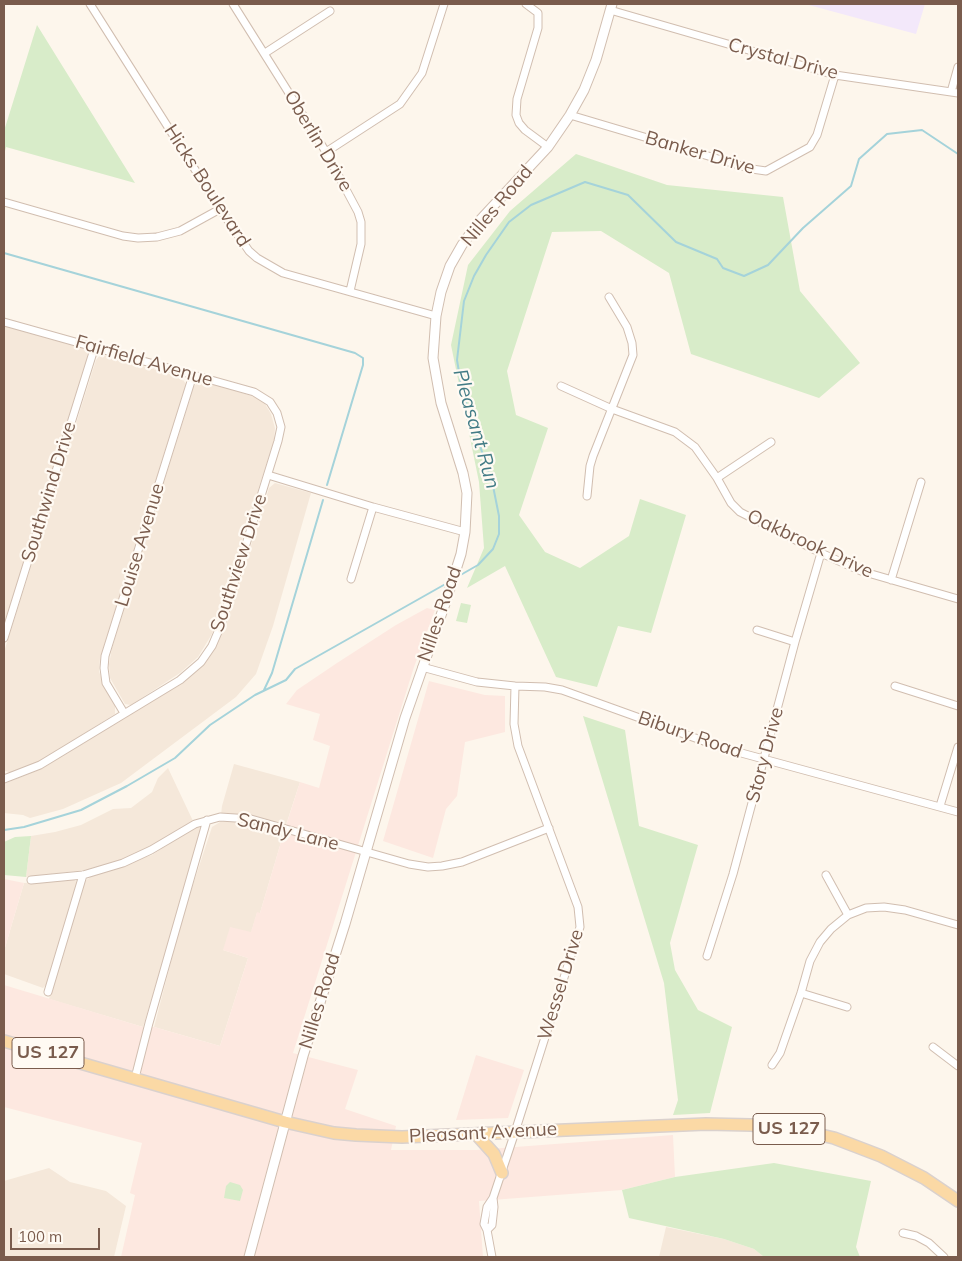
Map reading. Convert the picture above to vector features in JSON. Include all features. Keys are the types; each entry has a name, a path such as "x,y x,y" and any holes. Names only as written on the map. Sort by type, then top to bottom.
{"main road":[{"name":"Pleasant Avenue","path":"4,1041 285,1122 334,1132 377,1137 706,1124 751,1125 802,1131 834,1138 881,1156 924,1178 958,1201"},
{"path":"476,1134 494,1154 502,1173"}],"street":[{"name":"Hicks Boulevard","path":"90,4 220,209 243,244 256,258 284,272 436,316"},
{"name":"Oberlin Drive","path":"233,4 326,152 353,201 361,222 362,244 350,291"},
{"path":"326,152 400,104 422,73 444,4"},
{"path":"526,4 538,13 538,28 517,99 516,115 519,123 525,130 548,147"},
{"name":"Nilles Road","path":"250,1257 320,998 422,667 461,554 465,532 467,500 463,473 441,403 435,377 433,345 441,292 450,266 462,244 481,219 548,147 570,115 584,90 596,60 611,7"},
{"name":"Crystal Drive","path":"611,7 835,75 955,92"},
{"path":"265,53 330,10"},
{"path":"955,92 958,67"},
{"name":"Banker Drive","path":"570,115 752,169 766,171 810,147 817,135 835,75"},
{"path":"4,202 123,236 138,238 158,237 180,231 220,209"},
{"path":"588,496 590,466 633,355 632,342 627,327 608,297"},
{"name":"Fairfield Avenue","path":"4,322 254,392 270,402 277,413"},
{"name":"Southwind Drive","path":"4,638 95,346"},
{"name":"Louise Avenue","path":"124,714 106,683 105,656 193,375"},
{"name":"Oakbrook Drive","path":"561,386 612,409 675,432 695,447 717,478 731,503 740,512 861,570 958,599"},
{"name":"Southview Drive","path":"4,779 40,765 180,680 201,662 212,646 222,625 268,476 281,427 277,413"},
{"path":"717,478 772,442"},
{"path":"268,476 465,532"},
{"path":"891,580 921,482"},
{"path":"351,580 373,507"},
{"name":"Story Drive","path":"707,956 733,874 821,552"},
{"path":"757,630 795,642"},
{"name":"Bibury Road","path":"422,667 476,682 562,690 723,748 958,812"},
{"name":"Wessel Drive","path":"492,1257 487,1230 484,1224 485,1214 502,1173 580,927 578,907 516,741 514,724 515,686"},
{"path":"895,686 958,706"},
{"path":"940,806 958,747"},
{"name":"Sandy Lane","path":"31,880 83,875 124,863 151,850 195,824 228,817 251,819 409,864 428,867 442,866 471,859 549,828"},
{"path":"135,1078 207,820"},
{"path":"48,992 83,875"},
{"path":"826,875 848,915"},
{"path":"772,1065 780,1053 810,961 820,942 831,929 848,915 866,908 884,907 905,910 958,924"},
{"path":"801,993 847,1008"},
{"path":"933,1047 958,1066"},
{"path":"903,1233 916,1236 929,1243 944,1257"}],"shaded area":[{"path":"805,4 925,4 916,34"},
{"path":"4,326 82,348 88,352 4,628"},
{"path":"101,354 181,377 186,384 100,658 99,671 104,687 115,706 115,714 42,760 12,773 5,771 4,768 4,652 96,360"},
{"path":"200,380 255,397 264,402 271,414 275,428 274,440 212,634 198,657 180,673 131,705 125,704 110,678 109,664 112,648 194,386"},
{"path":"275,483 311,493 273,626 256,674 236,697 121,783 63,809 30,818 23,815 4,813 4,784 43,768 184,681 208,658 225,628 269,488"},
{"path":"427,608 435,610 414,667 293,1053 358,1070 345,1109 396,1126 391,1150 476,1150 673,1135 675,1177 622,1190 479,1201 483,1257 121,1257 135,1195 130,1193 142,1143 4,1107 4,985 143,1027 154,1027 220,1046 248,958 223,950 230,927 251,932 257,912 260,913 300,782 319,788 330,746 313,740 320,714 286,704 297,690 396,625"},
{"path":"429,681 485,695 505,696 505,732 465,742 457,796 446,809 433,858 383,841"},
{"path":"234,764 300,782 286,825 249,815 221,815"},
{"path":"168,768 193,821 154,846 124,860 85,870 26,877 31,836 81,825 113,809 131,808 152,792 158,778"},
{"path":"232,821 254,824 284,832 260,913 257,913 251,933 223,950 248,958 220,1046 154,1027 184,912 212,827 220,822"},
{"path":"202,828 200,837 143,1027 49,999 84,882 93,875 152,855 192,829"},
{"path":"4,879 24,883 4,951"},
{"path":"73,879 77,882 77,886 46,985 43,988 4,974 4,951 24,883"},
{"path":"476,1055 524,1070 508,1118 456,1120"},
{"path":"49,1168 70,1182 106,1191 126,1206 114,1257 4,1257 4,1181"},
{"path":"666,1227 724,1239 754,1249 764,1257 659,1257"}],"green space":[{"path":"37,25 135,183 6,147 4,155 4,131"},
{"path":"576,154 667,185 783,197 800,291 860,363 819,398 691,354 669,273 601,231 552,232 507,371 516,415 548,428 519,515 545,552 580,568 629,536 640,499 686,515 651,633 618,626 597,687 556,677 505,566 467,588 484,548 479,482 451,345 468,265 510,211"},
{"path":"461,603 471,605 467,623 456,621"},
{"path":"583,716 625,730 639,826 698,845 670,943 675,970 698,1010 732,1027 710,1113 673,1115 678,1100 664,983"},
{"path":"31,836 26,877 4,875 4,842 15,837"},
{"path":"774,1163 871,1181 856,1247 860,1257 764,1257 754,1249 724,1239 629,1218 622,1190 675,1177"},
{"path":"230,1182 240,1185 243,1190 240,1201 224,1198 226,1186"}],"waterway":[{"name":"Pleasant Run","path":"457,577 478,565 493,549 499,534 499,516 493,486 462,390 457,360 464,301 474,276 509,222 531,205 585,182 628,195 676,242 717,259 723,268 744,276 768,265 803,228 851,186 859,159 887,134 922,130 958,154"},
{"path":"4,253 355,353 363,358 363,365 327,485"},
{"path":"264,690 272,673 323,500"},
{"name":"Pleasant Run","path":"4,830 24,827 81,810 127,786 175,758 210,725 255,695 286,680 295,669 449,582"}]}
